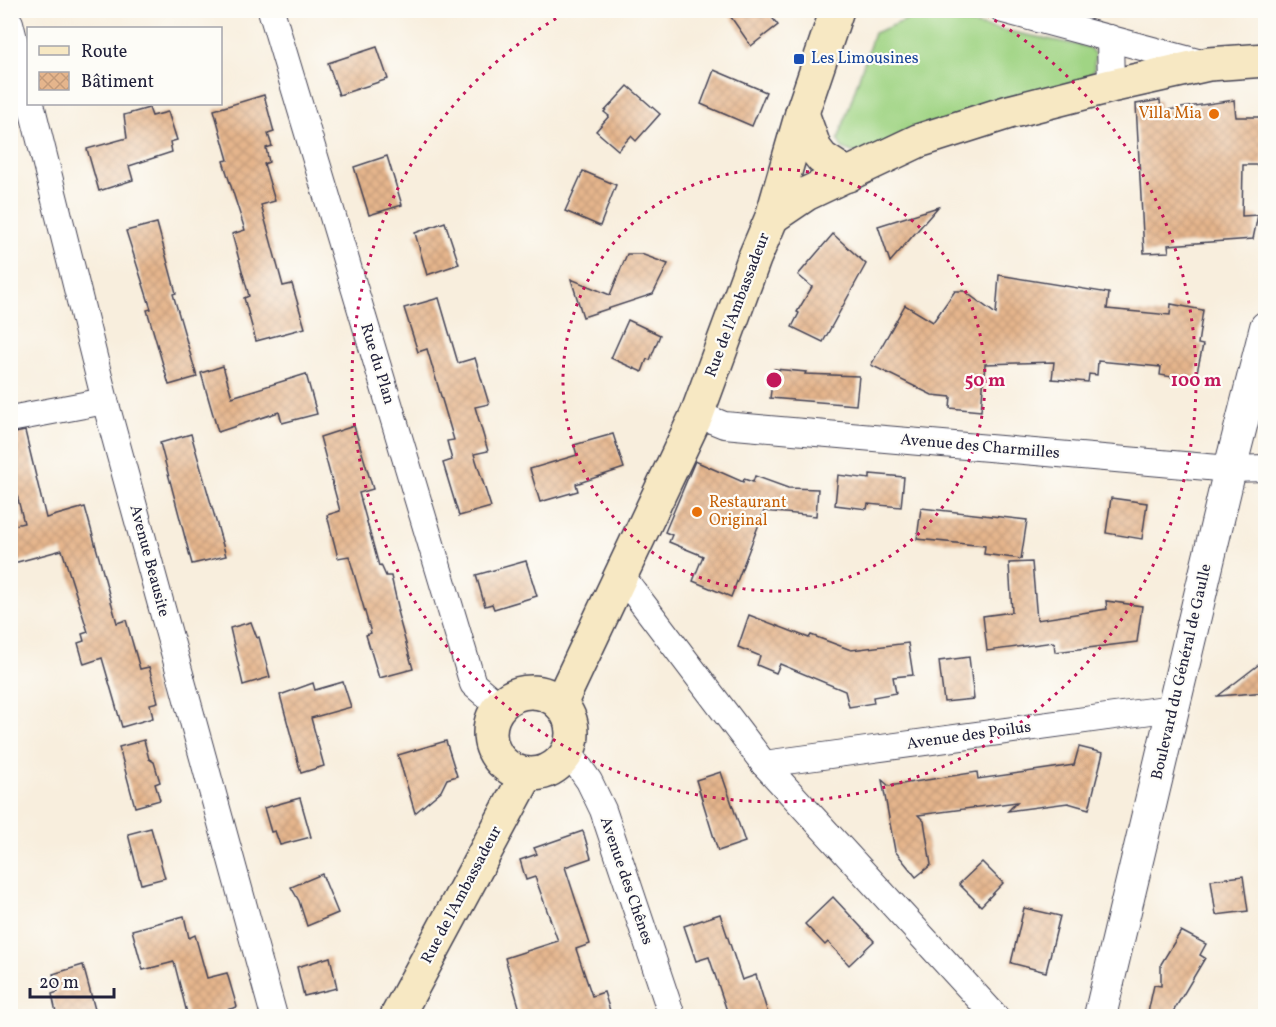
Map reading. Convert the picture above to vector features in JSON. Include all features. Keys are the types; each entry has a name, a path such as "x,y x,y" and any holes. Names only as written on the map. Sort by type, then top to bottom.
{"main road":[{"path":"772,217 802,113 837,10"},
{"name":"Rue de l'Ambassadeur","path":"560,704 697,414 754,259 772,217 806,194 918,141 1009,112 1209,64 1266,60"},
{"path":"802,113 815,149 822,158 849,175"},
{"path":"524,693 537,693 550,697 560,704 568,714 572,726 572,739 561,761 552,769 539,774 515,771 504,764 496,754 491,730 500,706 524,693"},
{"name":"Rue de l'Ambassadeur","path":"397,1017 527,774"}],"street":[{"name":"Rue du Plan","path":"271,10 473,684 500,706"},
{"path":"1003,10 1209,64"},
{"path":"10,23 27,91"},
{"path":"1110,38 1111,86"},
{"name":"Avenue Beausite","path":"31,105 105,401 274,1017"},
{"name":"Boulevard du Général de Gaulle","path":"1100,1017 1266,327"},
{"path":"10,419 105,401"},
{"name":"Avenue des Charmilles","path":"697,414 724,425 1230,469 1266,468"},
{"path":"621,575 764,764 995,1017"},
{"name":"Avenue des Poilus","path":"764,764 1173,708"},
{"name":"Avenue des Chênes","path":"568,751 589,781 603,810 672,1017"}],"green space":[{"path":"921,14 1088,47 1095,54 1094,69 1089,77 857,154 842,148 838,140 874,33"}],"building":[{"path":"726,10 766,10 778,25 751,46"},
{"path":"377,47 388,79 339,95 328,63"},
{"path":"714,70 766,92 752,126 701,104"},
{"path":"628,86 660,114 636,141 631,136 618,150 596,131 609,116 604,112"},
{"path":"264,95 274,132 268,134 272,146 266,148 269,162 264,164 275,201 261,205 283,286 292,284 305,328 256,341 244,298 249,296 232,234 245,230 223,161 228,160 214,110"},
{"path":"1160,100 1161,111 1234,100 1236,117 1266,117 1263,165 1243,165 1242,216 1258,215 1253,239 1168,245 1169,252 1144,253 1136,104"},
{"path":"149,108 152,116 168,112 177,140 170,142 172,152 129,166 133,180 99,191 87,149 127,138 124,115"},
{"path":"387,156 402,205 369,215 354,167"},
{"path":"583,171 616,185 600,226 565,211"},
{"path":"938,207 890,262 878,226"},
{"path":"445,222 459,264 427,275 415,233"},
{"path":"157,223 176,293 173,294 197,377 169,385 147,310 151,309 126,231"},
{"path":"833,234 866,264 823,342 792,327 799,313 797,312 812,287 798,275"},
{"path":"627,254 641,254 668,264 653,294 583,317 571,279 610,295"},
{"path":"999,275 1109,293 1107,309 1170,315 1171,304 1203,310 1198,344 1203,345 1195,381 1160,375 1161,367 1098,361 1097,375 1089,374 1088,382 1052,379 1054,362 985,364 981,411 950,408 951,397 932,395 871,365 905,305 933,322 955,291 964,291 996,314"},
{"path":"439,298 458,363 475,358 489,404 475,407 488,451 474,454 491,507 459,516 443,463 452,460 447,441 454,440 427,349 418,352 404,308"},
{"path":"628,320 660,335 650,360 647,359 642,372 611,358"},
{"path":"223,366 232,397 306,374 317,414 282,423 279,412 218,432 201,373"},
{"path":"774,369 806,372 805,374 859,376 856,405 770,398"},
{"path":"354,426 373,489 359,493 379,566 381,565 386,576 391,576 399,611 397,611 413,669 379,678 366,635 371,633 349,556 338,558 327,515 340,511 320,437"},
{"path":"25,431 46,518 85,507 117,623 126,620 140,669 149,667 158,702 150,704 153,718 122,727 102,658 84,664 78,643 84,641 82,634 88,632 62,550 10,564 10,526 24,523 10,468 10,434"},
{"path":"191,434 226,556 192,564 160,443"},
{"path":"613,434 624,468 576,484 578,491 540,502 530,469 577,455 574,445"},
{"path":"695,461 743,482 744,479 753,482 755,476 788,488 818,489 816,516 764,511 731,597 693,581 703,556 669,542 672,535 665,532"},
{"path":"870,474 904,477 901,507 868,504 867,509 835,505 838,475 870,479"},
{"path":"1111,498 1147,503 1142,539 1106,533"},
{"path":"921,508 1027,520 1021,559 984,554 985,546 917,539"},
{"path":"526,561 537,596 494,609 492,604 485,606 476,575"},
{"path":"1032,562 1037,620 1107,609 1106,601 1142,606 1137,642 1055,652 1054,642 987,651 983,616 1012,612 1009,563"},
{"path":"749,615 809,638 811,635 851,650 908,643 913,675 893,677 896,693 873,697 874,703 849,707 845,691 780,664 776,673 757,665 760,656 738,647"},
{"path":"251,622 257,638 259,637 270,677 243,685 230,628"},
{"path":"969,657 974,699 944,702 939,661"},
{"path":"1266,659 1266,692 1218,696"},
{"path":"343,682 351,707 311,718 324,766 301,773 280,695 313,683 315,690"},
{"path":"144,740 149,759 154,762 160,782 155,784 160,800 135,807 119,747"},
{"path":"446,741 457,776 447,779 441,791 415,813 398,755"},
{"path":"1079,747 1103,753 1089,809 1068,803 1008,811 1017,802 918,815 924,821 931,865 916,877 895,851 882,780 889,786 977,772 978,779 1074,765"},
{"path":"721,772 745,842 718,851 696,780"},
{"path":"300,798 311,837 280,845 275,831 271,832 264,808"},
{"path":"151,828 165,878 141,884 128,834"},
{"path":"583,831 591,858 565,867 590,944 576,949 592,996 604,992 612,1017 522,1017 505,958 558,941 535,877 526,880 520,860 537,854 534,848"},
{"path":"982,862 1003,883 981,906 959,884"},
{"path":"322,874 338,913 307,926 299,901 291,887"},
{"path":"1243,876 1248,911 1216,915 1211,880"},
{"path":"833,897 874,941 849,965 828,942 825,945 805,924"},
{"path":"1024,908 1060,916 1046,972 1011,963"},
{"path":"720,914 742,980 756,975 769,1017 729,1017 709,957 696,961 684,926"},
{"path":"184,916 189,938 195,935 207,978 227,973 237,1007 202,1017 188,1017 174,962 143,970 132,930"},
{"path":"1181,931 1206,944 1200,955 1205,958 1170,1017 1147,1017 1154,985 1161,986 1161,964"},
{"path":"330,957 337,988 304,996 297,967"},
{"path":"83,965 97,1017 57,1017 52,994 58,992 53,974"}],"place":[{"name":"Les Limousines","path":"799,59"},
{"name":"Villa Mia","path":"1214,114"},
{"name":"Restaurant Original","path":"697,512"}]}
